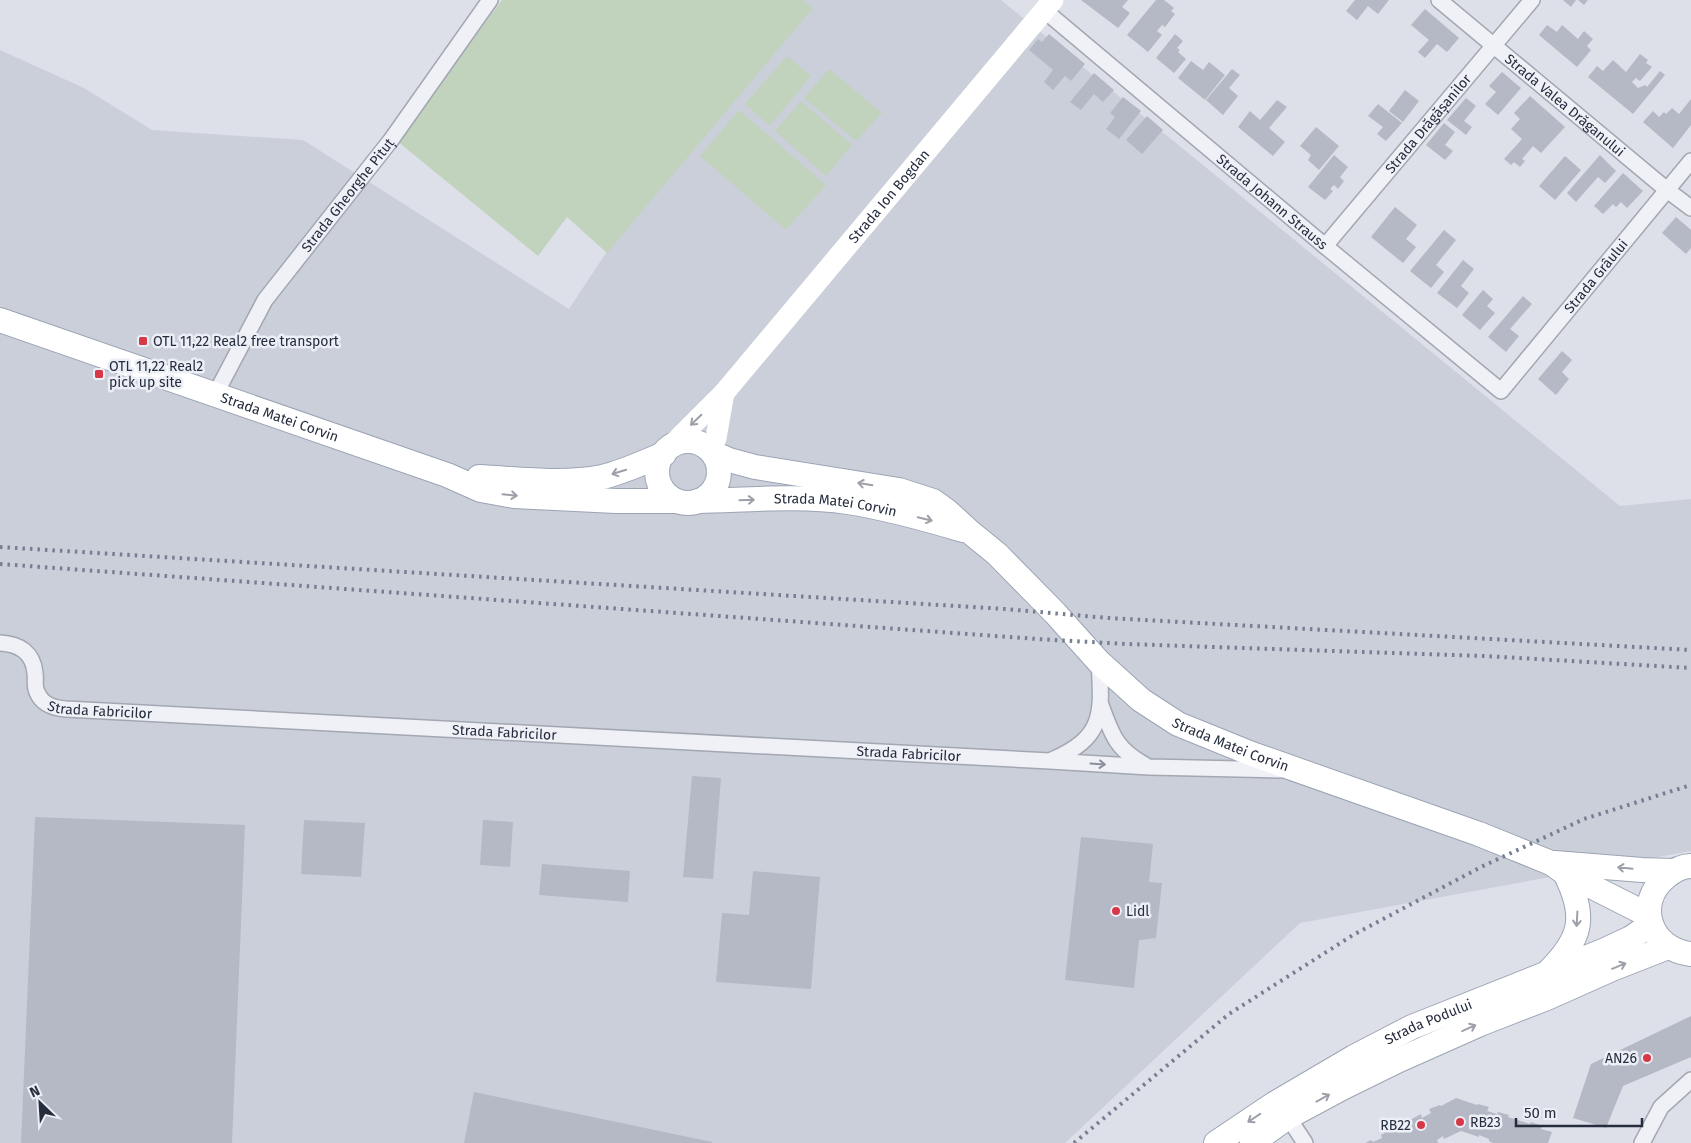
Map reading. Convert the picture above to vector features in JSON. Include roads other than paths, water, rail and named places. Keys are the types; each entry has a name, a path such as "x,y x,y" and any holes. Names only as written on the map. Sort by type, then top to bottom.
{"main road":[{"name":"Strada Ion Bogdan","path":"666,451 724,393 1048,5"},
{"name":"Strada Matei Corvin","path":"0,320 447,475 480,490 514,496 616,501 786,498 847,502 932,521 970,532"},
{"name":"Strada Ion Bogdan","path":"712,452 724,393"},
{"path":"695,442 712,452 718,465 719,474 713,491 706,497 688,501 668,496 661,487 658,477 658,467 666,451 676,444 695,442"},
{"name":"Strada Matei Corvin","path":"447,475 532,480 582,480 623,471 666,451"},
{"name":"Strada Matei Corvin","path":"712,452 729,460 755,467 899,490 920,495 933,501 997,554 1055,613 1099,662 1141,700 1178,724 1252,754 1479,834 1558,868"},
{"path":"1558,868 1600,866 1642,870 1682,868"},
{"path":"1558,868 1649,920 1658,936 1668,947 1682,954 1691,954"},
{"path":"1548,972 1571,946 1578,923 1576,898 1558,868"},
{"path":"1649,920 1651,897 1658,884 1682,868"},
{"name":"Strada Podului","path":"1216,1143 1274,1104 1354,1057 1412,1027 1603,951 1631,938 1649,920"},
{"name":"Strada Podului","path":"1252,1143 1288,1117 1352,1083 1480,1024 1668,947"}],"street":[{"name":"Strada Gheorghe Pituț","path":"216,395 265,300 391,140 490,0"},
{"name":"Strada Valea Drăganului","path":"1439,0 1691,208"},
{"name":"Strada Drăgășanilor","path":"1324,246 1532,0"},
{"name":"Strada Johann Strauss","path":"1048,5 1324,246 1501,391"},
{"name":"Strada Grâului","path":"1501,391 1691,161"},
{"name":"Strada Fabricilor","path":"0,643 16,645 24,650 32,660 35,670 36,692 44,702 52,707 1149,767 1296,770"},
{"name":"Strada Fabricilor","path":"1050,761 1068,753 1092,733 1098,720 1101,704 1099,662"},
{"path":"1101,704 1110,730 1118,744 1129,756 1149,767"},
{"path":"1642,1143 1661,1107 1691,1080"},
{"path":"1288,1117 1305,1143"}],"railway":[{"path":"0,547 1005,609 1108,618 1691,650"},
{"path":"0,564 1037,639 1126,644 1485,656 1691,668"},
{"path":"1074,1143 1229,1014 1353,935 1481,867 1584,819 1691,785"}],"place":[{"name":"OTL 11,22 Real2 free transport","path":"143,341"},
{"name":"OTL 11,22 Real2 pick up site","path":"99,374"},
{"name":"Lidl","path":"1116,911"},
{"name":"AN26","path":"1647,1058"},
{"name":"RB23","path":"1460,1122"},
{"name":"RB22","path":"1421,1125"}]}
